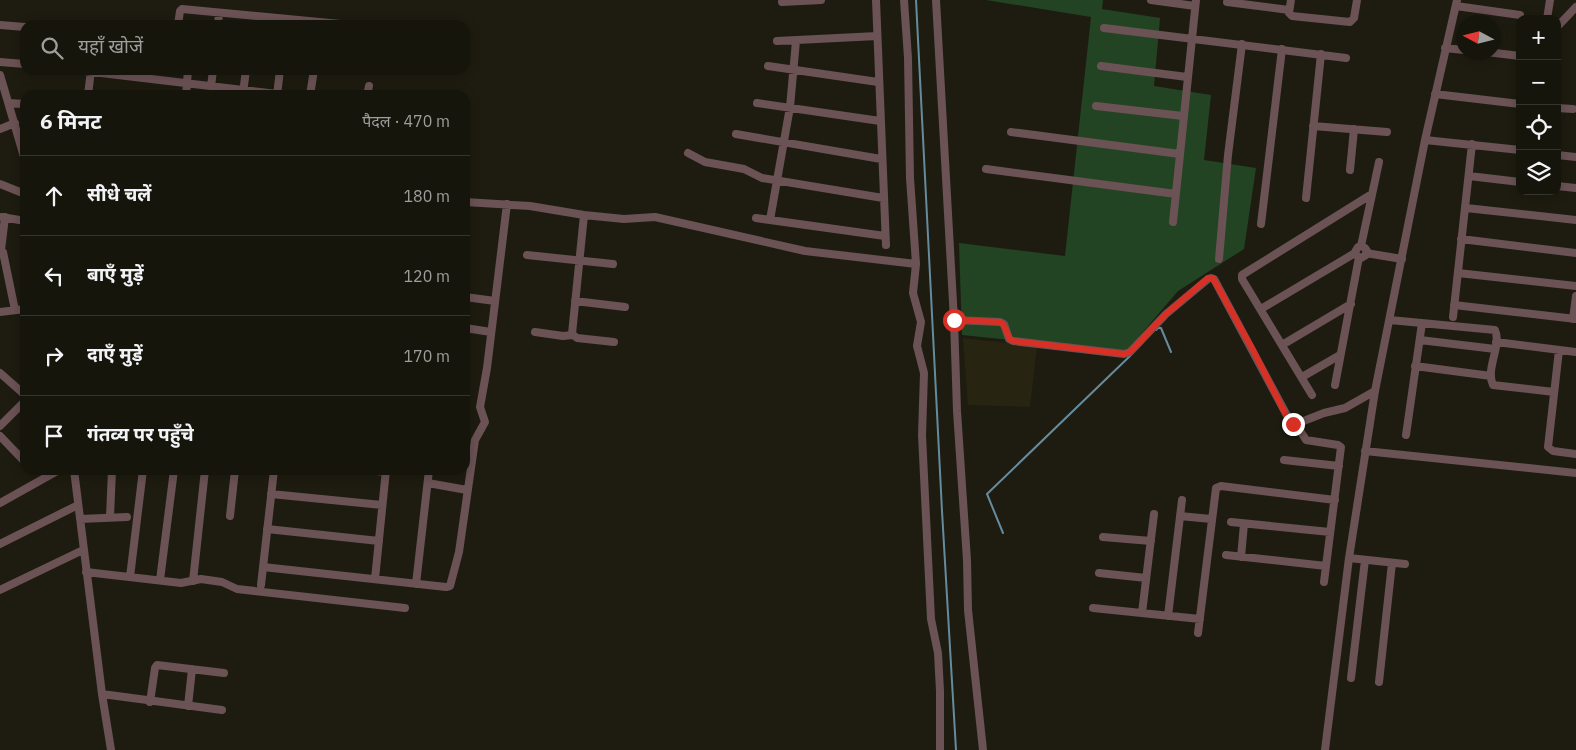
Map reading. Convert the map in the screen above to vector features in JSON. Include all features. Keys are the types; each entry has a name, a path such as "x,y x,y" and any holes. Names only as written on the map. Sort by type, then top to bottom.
{"street":[{"path":"782,2 820,0"},
{"path":"876,0 886,245"},
{"path":"904,0 908,49 910,187 916,264 913,293 921,322 917,346 924,373 922,435 931,619 938,653 940,750"},
{"path":"936,0 954,320 957,411 967,560 968,610 983,750"},
{"path":"1151,0 1196,3 1173,222"},
{"path":"1291,0 1289,10 1290,14 1294,16 1350,22 1354,18 1357,0"},
{"path":"1547,15 1550,0"},
{"path":"1227,2 1289,10"},
{"path":"1324,750 1349,558 1375,391 1426,140 1457,3 1520,15"},
{"path":"1561,23 1576,7"},
{"path":"179,20 182,9 275,20"},
{"path":"218,20 219,13"},
{"path":"252,16 252,20"},
{"path":"0,25 20,27"},
{"path":"1104,28 1346,58"},
{"path":"777,41 877,36"},
{"path":"770,220 790,107 796,41"},
{"path":"1219,259 1228,155 1242,44"},
{"path":"1446,48 1456,49"},
{"path":"1262,224 1282,49"},
{"path":"1306,198 1321,54"},
{"path":"1501,54 1516,56"},
{"path":"0,62 20,64"},
{"path":"768,66 878,82"},
{"path":"1101,66 1187,77"},
{"path":"0,75 6,100 20,135"},
{"path":"89,90 90,75"},
{"path":"123,75 229,90"},
{"path":"186,90 188,75"},
{"path":"211,90 212,75"},
{"path":"243,90 245,75"},
{"path":"278,90 279,75"},
{"path":"311,90 313,75"},
{"path":"368,90 369,86"},
{"path":"1436,94 1516,104"},
{"path":"6,100 20,103"},
{"path":"757,103 880,121"},
{"path":"1096,106 1183,116"},
{"path":"1561,108 1573,110"},
{"path":"0,129 15,123"},
{"path":"1313,126 1387,132"},
{"path":"1350,170 1354,129"},
{"path":"1011,132 1180,154"},
{"path":"736,134 881,159"},
{"path":"1426,140 1516,150"},
{"path":"1453,318 1472,144"},
{"path":"688,153 705,162 744,169 762,178 883,198"},
{"path":"1561,155 1576,157"},
{"path":"1334,385 1360,255 1356,248 1361,246 1379,162"},
{"path":"986,169 1176,194"},
{"path":"1469,176 1516,182"},
{"path":"0,184 20,192"},
{"path":"1561,186 1576,188"},
{"path":"1312,395 1242,279 1243,273 1372,194"},
{"path":"470,202 538,207 584,215 630,219 655,217 805,251 916,264"},
{"path":"470,471 475,440 484,422 480,407 507,204"},
{"path":"1466,208 1576,220"},
{"path":"573,335 584,215"},
{"path":"15,310 0,250 2,217 20,220"},
{"path":"756,218 885,236"},
{"path":"1461,239 1576,253"},
{"path":"527,255 613,264"},
{"path":"1261,310 1360,255 1402,258"},
{"path":"1458,273 1576,286"},
{"path":"954,320 1000,322 1004,324 1010,339 1013,341 1124,354 1130,352 1208,278 1213,278 1289,421 1296,424 1306,440 1339,446 1341,450 1324,582"},
{"path":"1454,305 1574,319 1576,296"},
{"path":"470,298 495,301"},
{"path":"575,301 625,307"},
{"path":"1282,345 1351,304"},
{"path":"0,312 20,309"},
{"path":"1390,320 1493,330 1497,333 1491,376 1492,384 1495,386 1554,392"},
{"path":"1406,435 1422,323"},
{"path":"470,329 491,332"},
{"path":"535,332 563,336 573,335 577,338 614,342"},
{"path":"1420,340 1576,352"},
{"path":"1558,350 1548,446 1553,451 1576,454"},
{"path":"1302,377 1340,355"},
{"path":"1415,366 1491,376"},
{"path":"0,373 20,391"},
{"path":"1296,424 1345,408 1375,391"},
{"path":"0,426 20,406"},
{"path":"0,437 20,457"},
{"path":"1365,450 1576,474"},
{"path":"1284,460 1339,466"},
{"path":"0,503 50,475"},
{"path":"75,475 102,694 111,750"},
{"path":"110,517 112,475"},
{"path":"130,577 143,475"},
{"path":"160,580 173,475"},
{"path":"193,581 204,475"},
{"path":"230,516 234,475"},
{"path":"261,585 273,475"},
{"path":"375,579 386,475"},
{"path":"416,584 429,475"},
{"path":"262,567 450,586 459,552 469,475"},
{"path":"428,483 467,490"},
{"path":"1198,633 1215,491 1218,486 1335,500"},
{"path":"271,494 382,506"},
{"path":"1168,616 1182,500"},
{"path":"0,544 78,505"},
{"path":"1142,613 1154,514"},
{"path":"1180,516 1212,519"},
{"path":"80,519 127,517"},
{"path":"1231,522 1330,532"},
{"path":"1241,557 1244,524"},
{"path":"267,529 379,541"},
{"path":"1103,536 1150,541"},
{"path":"0,590 83,550"},
{"path":"1226,555 1326,566"},
{"path":"1349,558 1404,564"},
{"path":"1351,678 1365,560"},
{"path":"1379,682 1392,563"},
{"path":"86,572 183,584 198,579 216,581 235,588 405,608"},
{"path":"1099,573 1146,578"},
{"path":"1093,608 1200,620"},
{"path":"150,702 156,666 224,673"},
{"path":"188,706 192,669"},
{"path":"102,694 150,702 222,710"}],"shaded area":[{"path":"963,338 1037,346 1030,407 968,405"}],"green space":[{"path":"986,0 1103,0 1102,9 1160,18 1154,86 1211,95 1204,160 1256,168 1244,249 1178,291 1126,352 962,335 959,243 1065,256 1091,17"}],"waterway":[{"path":"916,0 956,750"},
{"path":"1156,330 1161,328 1171,352"},
{"path":"1003,533 987,494 1131,355"}],"route":[{"path":"954,320 1000,322 1004,324 1010,340 1013,341 1124,354 1130,352 1166,314 1208,278 1213,278 1289,421 1293,424"}]}
